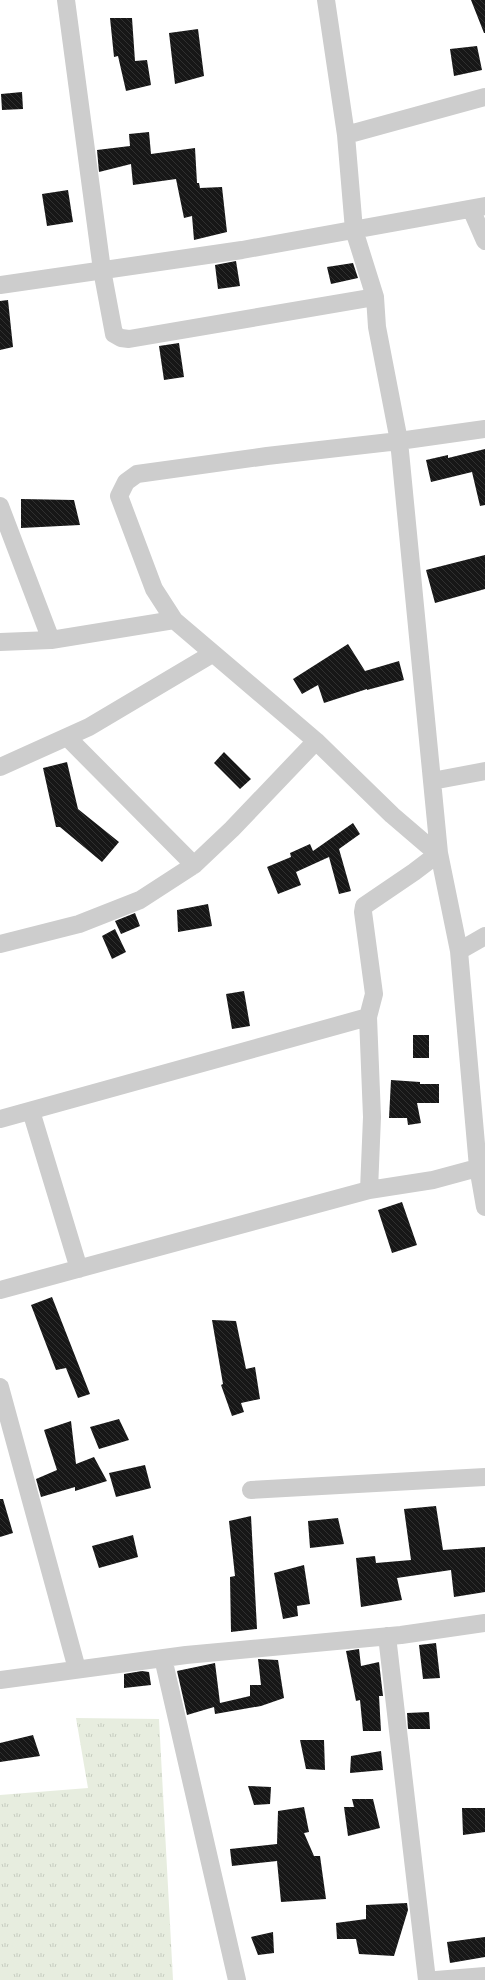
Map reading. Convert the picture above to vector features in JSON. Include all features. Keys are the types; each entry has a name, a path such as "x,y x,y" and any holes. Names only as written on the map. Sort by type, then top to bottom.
{"street":[{"path":"66,0 102,270 114,334 121,338 129,339 375,297"},
{"path":"326,0 346,135 354,230 375,297 377,327 399,441 439,852 459,951 485,1207"},
{"path":"346,135 485,97"},
{"path":"1,281 102,270 242,250 478,208 485,241"},
{"path":"439,852 427,845 392,815 316,741 212,654 174,620 154,589 119,496 126,482 137,474 267,456 399,441 485,428"},
{"path":"0,506 51,640"},
{"path":"0,642 51,640 174,620"},
{"path":"0,767 68,738 89,727 212,654"},
{"path":"68,738 194,865"},
{"path":"0,944 79,924 140,900 194,865 232,829 316,741"},
{"path":"432,782 485,772"},
{"path":"369,1190 372,1117 368,1017 374,994 363,912 364,906 414,872 439,852"},
{"path":"459,951 485,936"},
{"path":"0,1119 368,1017"},
{"path":"31,1111 79,1269"},
{"path":"0,1290 369,1190 433,1180 482,1166"},
{"path":"0,1387 6,1435 77,1670"},
{"path":"251,1490 485,1477"},
{"path":"0,1680 163,1658 387,1636 485,1623"},
{"path":"387,1636 427,1980"},
{"path":"163,1658 237,1980"},
{"path":"436,1980 485,1976"}],"green space":[{"path":"76,1718 159,1719 173,1980 0,1980 0,1795 88,1788"}],"building":[{"path":"471,0 485,0 485,33 484,33"},
{"path":"110,18 132,18 135,61 147,60 151,85 126,91 118,56 114,57"},
{"path":"198,29 204,76 175,84 169,33"},
{"path":"477,46 482,70 454,76 450,49"},
{"path":"22,92 23,109 2,110 1,94"},
{"path":"149,132 151,154 195,148 197,183 199,183 200,188 222,187 227,232 194,240 192,216 184,218 176,179 133,185 131,164 99,172 97,150 130,146 129,134"},
{"path":"68,190 73,222 47,226 42,194"},
{"path":"236,261 240,286 218,289 215,265"},
{"path":"353,263 358,278 331,284 327,267"},
{"path":"8,300 13,347 0,350 0,301"},
{"path":"179,343 184,377 164,380 159,346"},
{"path":"485,449 485,505 480,506 472,472 431,482 426,460 448,455 448,458"},
{"path":"21,499 74,500 80,525 21,528"},
{"path":"485,555 485,589 435,603 426,570"},
{"path":"348,644 365,671 399,661 404,680 367,689 324,703 318,685 302,694 293,679"},
{"path":"224,752 251,779 240,789 214,763"},
{"path":"67,762 78,809 119,842 102,862 60,827 56,827 43,768"},
{"path":"353,823 360,834 339,849 351,891 339,894 329,857 296,872 301,885 278,894 267,867 291,857 290,853 310,844 313,851"},
{"path":"208,904 212,926 178,932 177,910"},
{"path":"135,913 140,926 121,934 115,921"},
{"path":"115,929 126,952 112,959 102,936"},
{"path":"244,991 250,1026 232,1029 226,994"},
{"path":"413,1035 429,1035 429,1058 413,1058"},
{"path":"391,1080 420,1082 420,1084 439,1084 439,1103 417,1103 421,1123 408,1125 407,1118 389,1118"},
{"path":"402,1202 417,1245 392,1253 378,1210"},
{"path":"52,1297 90,1394 78,1398 66,1368 56,1370 31,1305"},
{"path":"212,1320 236,1321 246,1369 255,1367 260,1399 241,1403 244,1412 232,1416 221,1385 223,1384"},
{"path":"119,1419 129,1440 99,1449 90,1427"},
{"path":"71,1421 76,1464 94,1457 107,1481 75,1491 75,1487 41,1497 36,1479 57,1470 44,1430"},
{"path":"145,1465 151,1488 116,1497 109,1473"},
{"path":"0,1499 3,1499 13,1533 0,1537"},
{"path":"436,1506 443,1550 485,1547 485,1592 454,1597 451,1570 397,1578 402,1600 361,1607 356,1558 375,1556 376,1563 411,1560 404,1509"},
{"path":"251,1516 257,1629 231,1632 230,1577 235,1576 229,1521"},
{"path":"338,1518 344,1544 310,1548 308,1521"},
{"path":"133,1535 138,1557 99,1568 92,1546"},
{"path":"304,1565 310,1604 297,1606 298,1616 283,1619 274,1573"},
{"path":"436,1643 440,1678 423,1679 419,1645"},
{"path":"359,1649 361,1666 379,1662 383,1696 379,1696 381,1731 363,1731 360,1700 356,1701 346,1651"},
{"path":"258,1659 278,1660 284,1698 261,1706 215,1714 214,1707 187,1715 177,1671 215,1663 220,1703 250,1696 250,1685 261,1685"},
{"path":"142,1671 149,1672 151,1685 124,1688 124,1674"},
{"path":"429,1712 430,1729 408,1729 407,1713"},
{"path":"33,1735 40,1756 0,1762 0,1743"},
{"path":"300,1740 324,1740 325,1770 306,1769"},
{"path":"381,1751 383,1770 350,1773 351,1756"},
{"path":"248,1786 271,1787 270,1804 254,1805"},
{"path":"352,1799 373,1799 380,1828 348,1836 344,1807 354,1807"},
{"path":"304,1807 309,1832 304,1833 314,1856 320,1856 326,1899 281,1902 277,1861 232,1866 230,1849 277,1844 278,1811"},
{"path":"462,1808 485,1808 485,1832 463,1835"},
{"path":"407,1903 408,1910 394,1956 359,1954 356,1939 337,1939 336,1923 366,1919 366,1905"},
{"path":"273,1932 274,1953 258,1955 251,1937"},
{"path":"485,1937 485,1957 450,1963 447,1942"}]}
